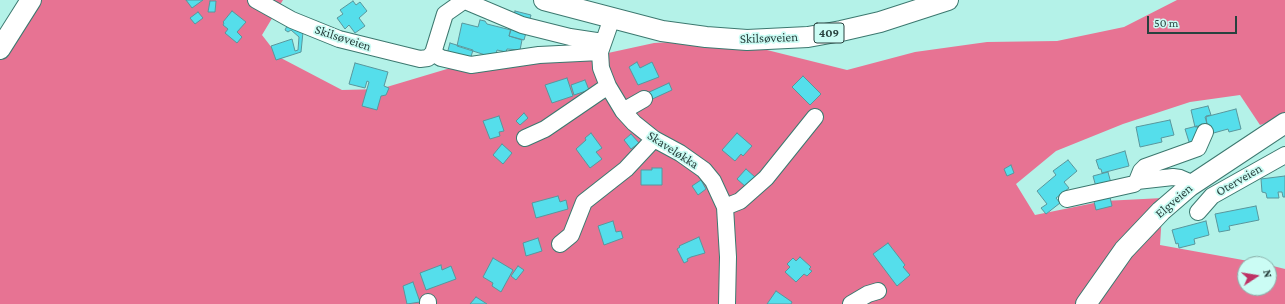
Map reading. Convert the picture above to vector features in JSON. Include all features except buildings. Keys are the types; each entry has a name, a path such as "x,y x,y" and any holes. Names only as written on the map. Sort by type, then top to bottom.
{"main road":[{"path":"0,49 31,0"},
{"name":"Skilsøveien","path":"544,0 662,31 747,40 775,39 841,31 880,22 948,0"},
{"name":"Elgveien","path":"1086,304 1124,250 1161,211 1190,186 1285,123"}],"street":[{"name":"Skilsøveien","path":"256,0 292,20 339,39 420,59 428,58 433,52"},
{"path":"465,0 522,25 602,47 470,65 441,58 433,52 445,14 465,0"},
{"path":"602,47 612,18"},
{"name":"Skaveløkka","path":"602,47 601,68 608,86 623,111 634,123 654,139 680,153 704,170 713,181 725,207 728,258 727,304"},
{"path":"525,138 545,129 608,86"},
{"path":"623,111 644,99"},
{"path":"725,207 740,201 766,178 816,117"},
{"path":"1137,181 1141,171 1145,167 1198,148 1204,132"},
{"path":"560,244 571,235 584,202 626,169 654,139"},
{"name":"Oterveien","path":"1198,212 1212,196 1285,155"},
{"path":"1067,199 1134,184 1137,181 1180,178 1187,181 1190,186"},
{"path":"850,304 868,294 878,291"}],"shaded area":[{"path":"29,0 283,0 262,35 279,57 342,90 380,89 447,69 516,65 585,58 654,43 723,39 847,70 915,52 987,42 1057,41 1124,27 1177,0 1285,0 1285,117 1260,125 1240,95 1190,102 1123,124 1056,151 1016,184 1035,215 1104,201 1163,198 1160,245 1237,259 1237,296 1277,296 1277,267 1285,269 1285,304 0,304 0,48"}]}
